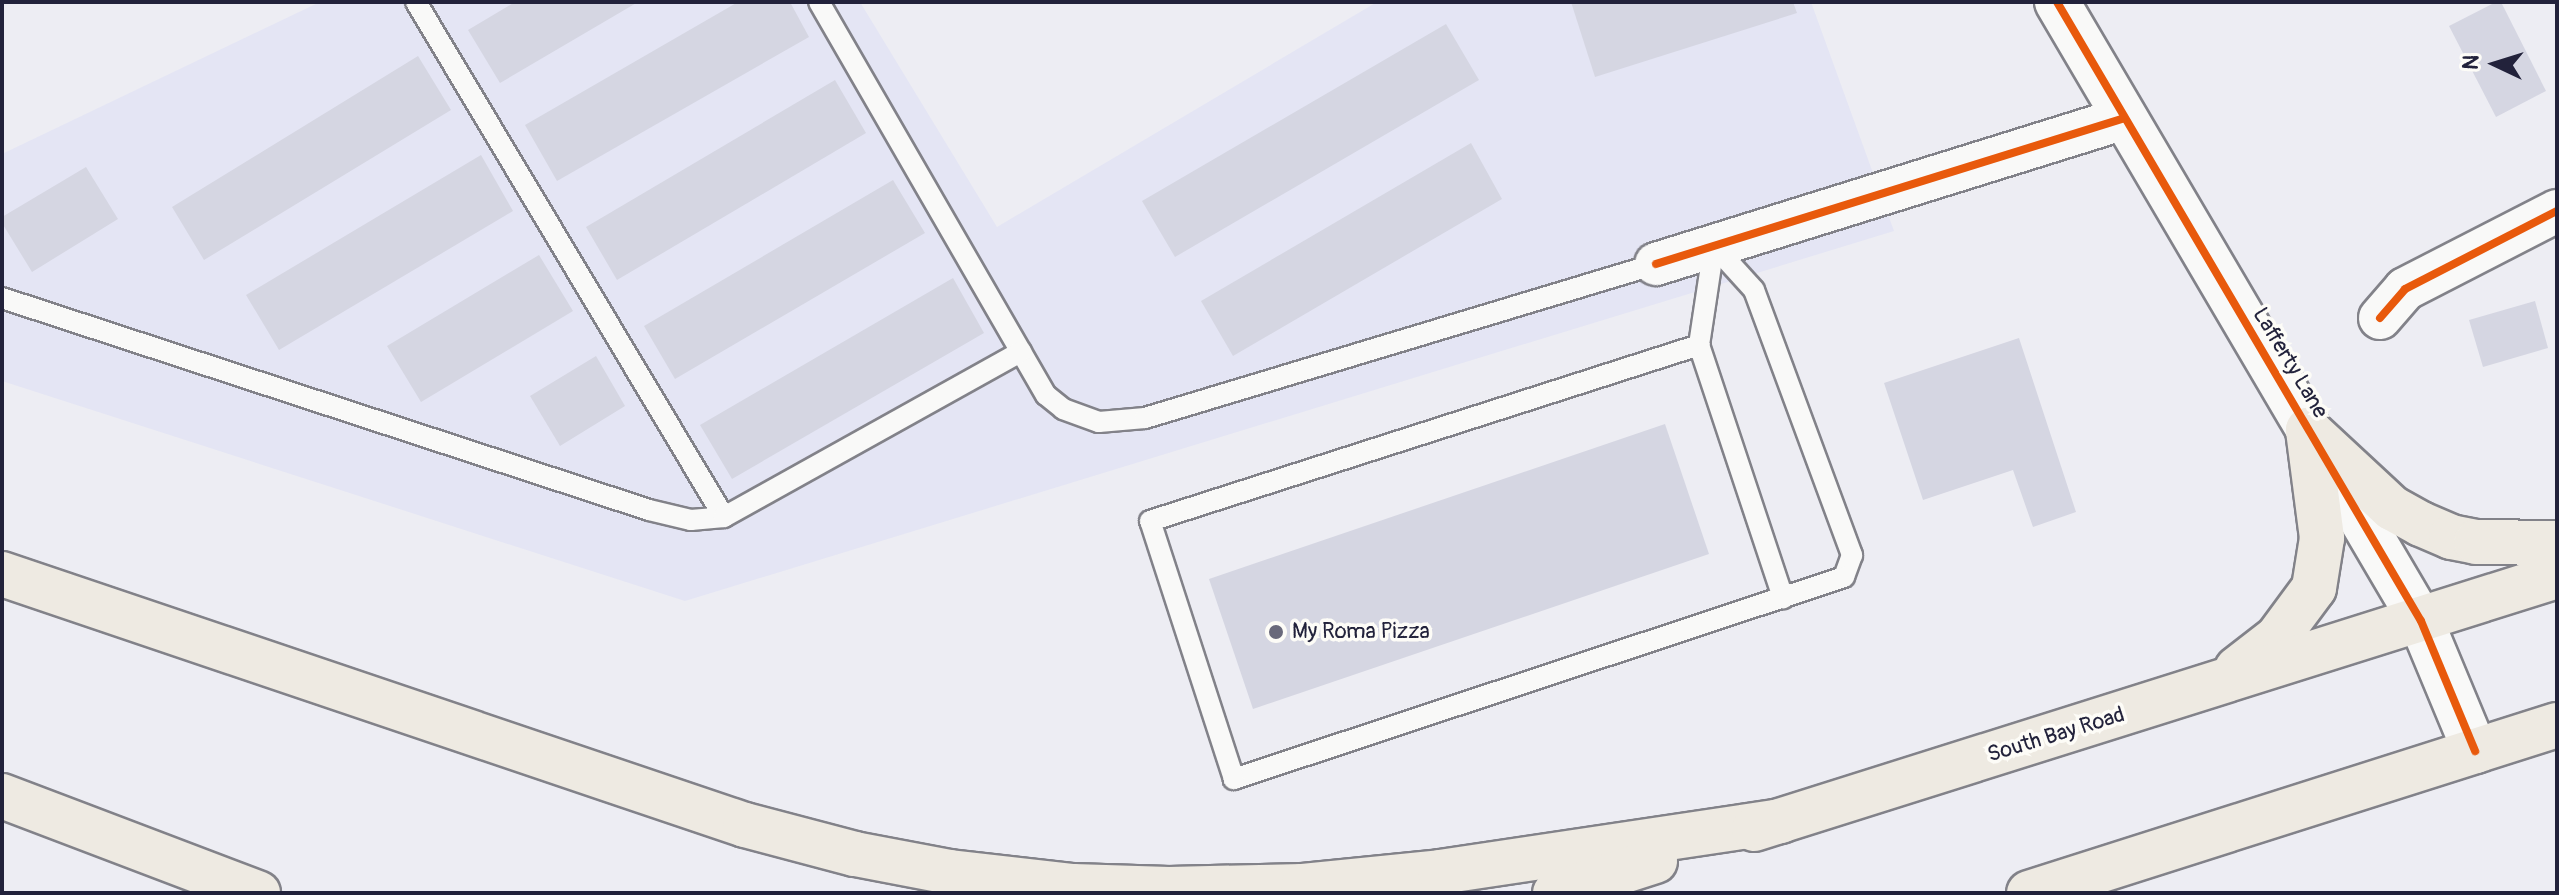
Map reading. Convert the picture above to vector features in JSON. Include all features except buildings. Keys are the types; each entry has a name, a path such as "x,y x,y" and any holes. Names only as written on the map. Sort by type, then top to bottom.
{"highway":[{"path":"2308,430 2392,508 2421,524 2451,537 2476,542 2557,543"},
{"path":"2217,685 2277,638 2314,588 2322,538 2308,430"},
{"path":"2,574 745,825 855,854 950,872 1087,886 1169,889 1303,886 1440,872 1781,821"},
{"name":"South Bay Road","path":"1555,893 2557,576"},
{"path":"2029,893 2557,725"},
{"path":"2,796 258,893"}],"street":[{"name":"Lafferty Lane","path":"2057,2 2421,621 2475,751"},
{"path":"1656,264 2124,118"},
{"path":"2380,318 2405,289 2557,211"}],"lane":[{"path":"416,2 724,517"},
{"path":"819,2 1046,395 1063,409 1099,422 1145,418 1656,264"},
{"path":"1714,246 1699,345 1783,598"},
{"path":"1699,345 1150,521 1234,779 1844,577 1852,555 1754,290 1714,246"},
{"path":"2,298 649,510 691,520 724,517 1021,352"}],"shaded area":[{"path":"320,2 860,2 997,227 1377,2 1811,2 1894,231 685,601 2,381 2,154"}],"cycle path":[{"path":"2057,2 2421,621 2475,751"},
{"path":"1656,264 2124,118"},
{"path":"2380,318 2405,289 2557,211"}],"place":[{"name":"My Roma Pizza","path":"1276,632"}]}
